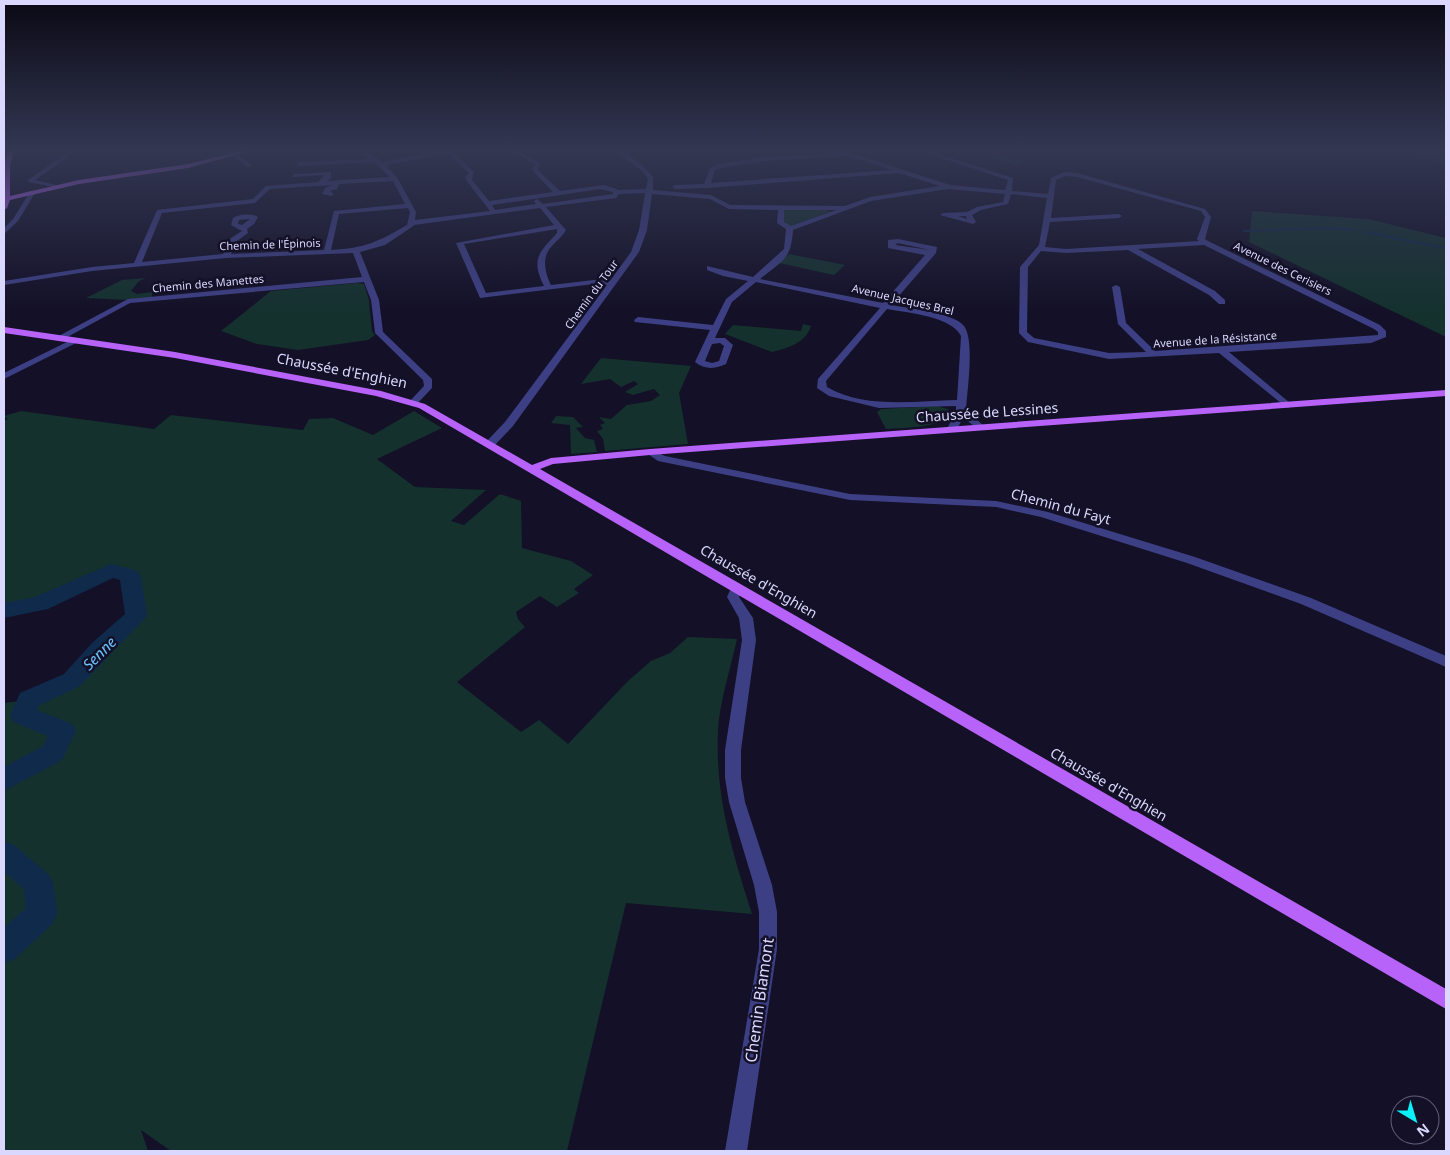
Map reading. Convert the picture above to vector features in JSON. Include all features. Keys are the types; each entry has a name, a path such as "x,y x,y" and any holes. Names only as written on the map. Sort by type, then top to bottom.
{"main road":[{"name":"Chaussée d'Enghien","path":"4,330 175,355 378,393 413,403 490,444 736,589 1446,1000"},
{"name":"Chaussée de Lessines","path":"531,469 551,461 650,452 1446,393"}],"street":[{"path":"4,232 16,220 26,204"},
{"path":"137,264 159,211 234,204"},
{"path":"328,253 338,204"},
{"path":"489,204 493,211"},
{"path":"336,212 409,206 413,212 411,223 541,204 560,226 561,234 546,248 541,259 544,281 549,288"},
{"name":"Chemin du Tour","path":"490,444 509,424 640,242 647,204"},
{"path":"725,204 730,207 843,208"},
{"path":"781,208 781,225 790,228 798,227 857,204"},
{"path":"968,214 979,208 1004,204"},
{"path":"1049,204 1044,240 1040,249 1066,251 1205,243"},
{"path":"1183,204 1206,212 1208,217 1201,239 1205,243"},
{"path":"1047,220 1119,216"},
{"name":"Chemin de l'Épinois","path":"4,282 137,264 226,256 356,251 382,243 410,226 411,223"},
{"path":"560,226 460,242 483,296 588,283 612,283"},
{"path":"226,256 234,240 246,232 243,228"},
{"path":"709,342 730,301 788,249 790,228"},
{"path":"930,254 896,248 890,244 898,241 934,249 930,254 821,381 822,388 832,394 879,405 961,407 980,427"},
{"name":"Avenue des Cerisiers","path":"1205,243 1377,327"},
{"path":"1131,248 1212,293 1222,302"},
{"name":"Avenue de la Résistance","path":"1040,249 1025,263 1024,267 1023,333 1027,338 1037,342 1109,356 1379,339 1383,334 1377,327"},
{"path":"356,251 375,300 379,333 427,379 429,386 413,403"},
{"name":"Avenue Jacques Brel","path":"710,268 755,280 943,318 960,326 964,330 961,407 952,429"},
{"name":"Chemin des Manettes","path":"58,339 128,302 368,279"},
{"path":"1116,287 1122,324 1154,354"},
{"path":"638,320 716,328"},
{"path":"4,376 76,341"},
{"name":"Avenue de la Résistance","path":"1226,350 1291,405"},
{"name":"Chemin du Fayt","path":"650,452 662,459 850,497 996,504 1044,514 1191,560 1306,601 1446,662"},
{"name":"Chemin Biamont","path":"736,589 733,597 746,618 750,640 733,750 733,778 737,802 763,886 768,912 768,949 736,1151"}],"green space":[{"path":"826,209 830,212 790,227 783,223 783,211 785,210"},
{"path":"1252,211 1369,219 1446,238 1446,337 1249,242"},
{"path":"789,254 845,265 834,275 779,263"},
{"path":"146,278 139,281 131,291 137,294 152,292 152,298 128,300 86,298 122,280"},
{"path":"357,283 364,284 369,300 372,331 375,335 368,340 298,350 257,344 221,331 271,291"},
{"path":"803,324 811,326 809,332 801,341 772,352 725,334 733,325 801,331"},
{"path":"601,358 691,366 679,393 688,444 605,451 603,439 597,431 603,429 600,425 605,423 599,417 611,419 627,405 651,401 660,395 654,389 633,395 625,392 638,384 634,381 621,387 610,379 581,384"},
{"path":"937,406 948,409 952,414 930,425 912,427 886,429 877,412 881,409"},
{"path":"21,411 154,429 171,415 303,430 309,419 333,418 373,435 414,411 442,428 377,459 415,487 486,490 451,521 464,525 500,494 521,501 522,548 571,561 593,575 574,589 579,593 557,607 540,596 516,612 518,619 525,627 457,682 521,732 539,720 568,744 628,681 651,661 670,653 688,637 737,639 719,721 719,779 732,847 752,914 626,903 567,1151 171,1151 141,1130 148,1151 4,1151 4,703 29,700 72,680 100,649 136,616 130,576 111,571 40,604 4,610 4,421 8,419 4,416"},
{"path":"556,416 573,417 583,427 576,428 585,438 594,440 597,452 571,454 570,425 551,423"}],"waterway":[{"path":"1244,231 1327,228 1354,230"},
{"path":"1364,232 1446,248"},
{"name":"Senne","path":"4,610 40,604 111,571 130,576 136,616 100,649 72,680 29,700 22,715 63,731 53,753 4,780"},
{"name":"Senne","path":"4,854 38,883 42,913 4,948"}]}
